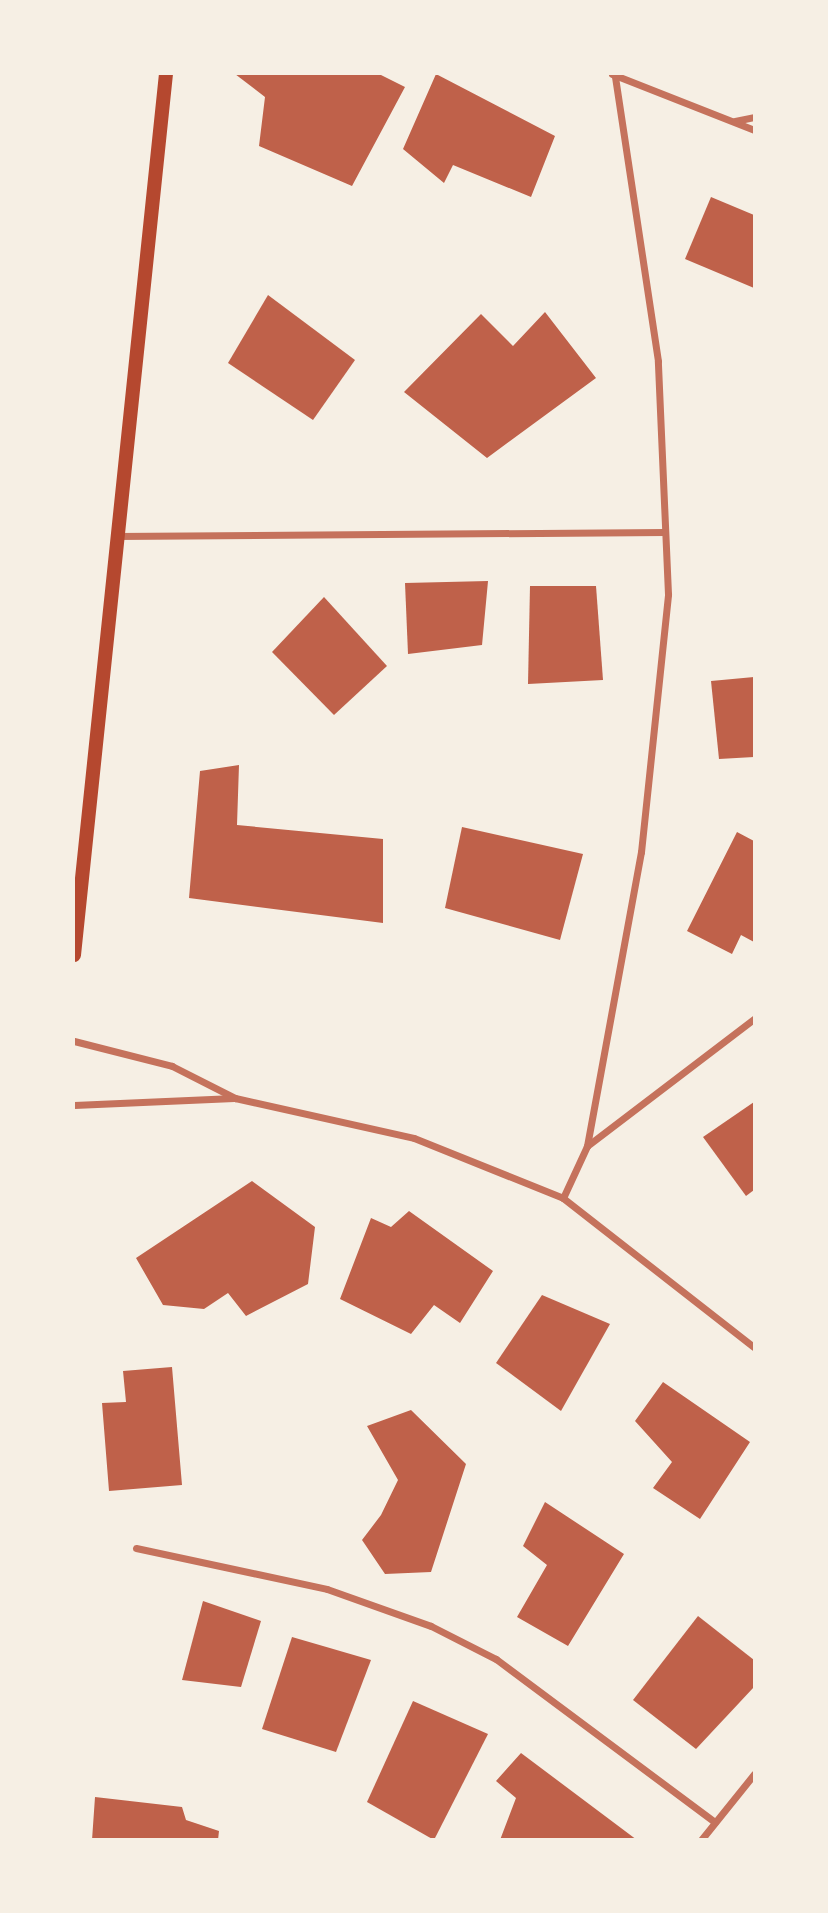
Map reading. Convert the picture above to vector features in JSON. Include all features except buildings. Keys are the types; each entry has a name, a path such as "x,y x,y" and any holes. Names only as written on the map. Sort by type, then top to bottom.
{"main road":[{"path":"74,955 115,536 166,74"}],"street":[{"path":"613,74 754,130"},
{"path":"563,1198 587,1146 641,852 663,668 668,594 658,361 613,74"},
{"path":"734,121 754,117"},
{"path":"115,536 664,532"},
{"path":"587,1146 754,1019"},
{"path":"74,1041 172,1066 235,1098 414,1138 563,1198 754,1347"},
{"path":"74,1105 235,1098"},
{"path":"136,1548 327,1589 430,1626 506,1667 715,1822"},
{"path":"701,1839 754,1774"}]}
